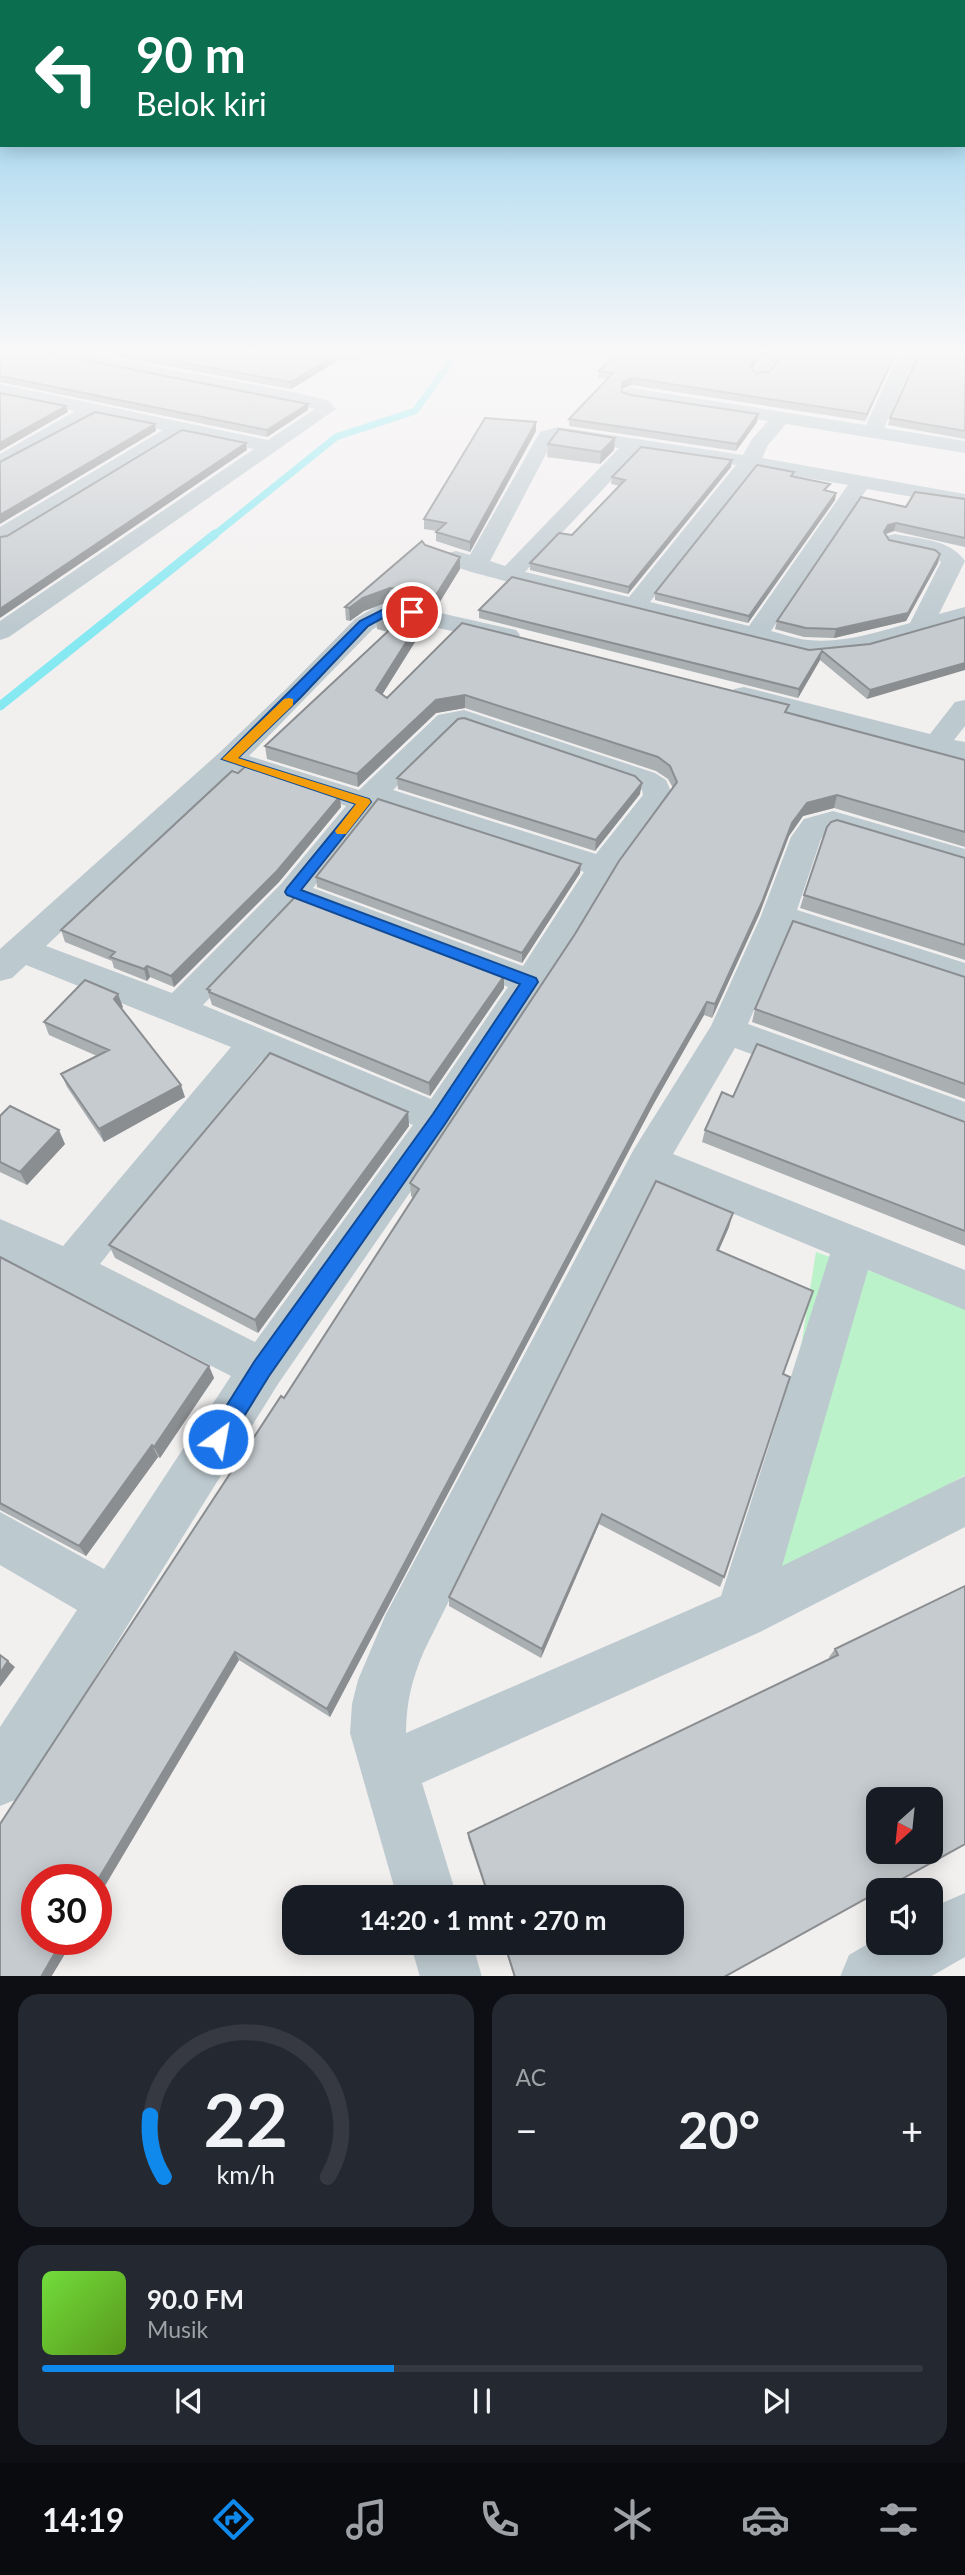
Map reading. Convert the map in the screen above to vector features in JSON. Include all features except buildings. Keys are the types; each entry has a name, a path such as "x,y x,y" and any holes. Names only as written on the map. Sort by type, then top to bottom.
{"street":[{"path":"0,462 31,444"},
{"path":"0,536 153,444"},
{"path":"259,444 272,447"},
{"path":"5,625 276,444"},
{"path":"476,566 543,444"},
{"path":"509,575 634,444"},
{"path":"642,444 965,500"},
{"path":"634,607 750,462 758,444"},
{"path":"948,444 965,447"},
{"path":"755,636 861,482"},
{"path":"895,541 957,555 920,626"},
{"path":"434,550 509,575 807,648 825,649 856,644 965,614"},
{"path":"11,960 229,759 297,694 364,624 386,611 412,612 533,642"},
{"path":"721,689 965,751"},
{"path":"937,743 965,708"},
{"path":"0,1778 262,1369 439,1119 603,867 657,796 656,786 645,779 479,722 464,718 448,721 368,798 292,892 178,1009"},
{"path":"229,759 603,867"},
{"path":"424,1885 378,1733 379,1704 385,1680 405,1633 648,1161 727,1031 778,916 806,837 822,822 852,824 965,860"},
{"path":"292,892 530,982"},
{"path":"778,916 965,976"},
{"path":"11,960 178,1009 439,1119"},
{"path":"727,1031 965,1118"},
{"path":"70,1269 256,1042"},
{"path":"648,1161 965,1290"},
{"path":"0,1237 70,1269 262,1369"},
{"path":"742,1614 854,1246"},
{"path":"389,1769 742,1614 965,1501"},
{"path":"0,1537 114,1603"},
{"path":"943,1935 965,1923"},
{"path":"445,1955 451,1976"},
{"path":"871,1976 908,1955"}],"green space":[{"path":"816,1252 965,1305 965,1475 762,1592"}],"waterway":[{"path":"213,536 327,444"},
{"path":"0,706 215,534"}],"slow traffic":[{"path":"289,702 229,759 365,802 342,831"}],"route":[{"path":"218,1439 262,1369 439,1119 530,982 292,892 365,802 229,759 297,694 364,624 386,611 412,612"}]}
